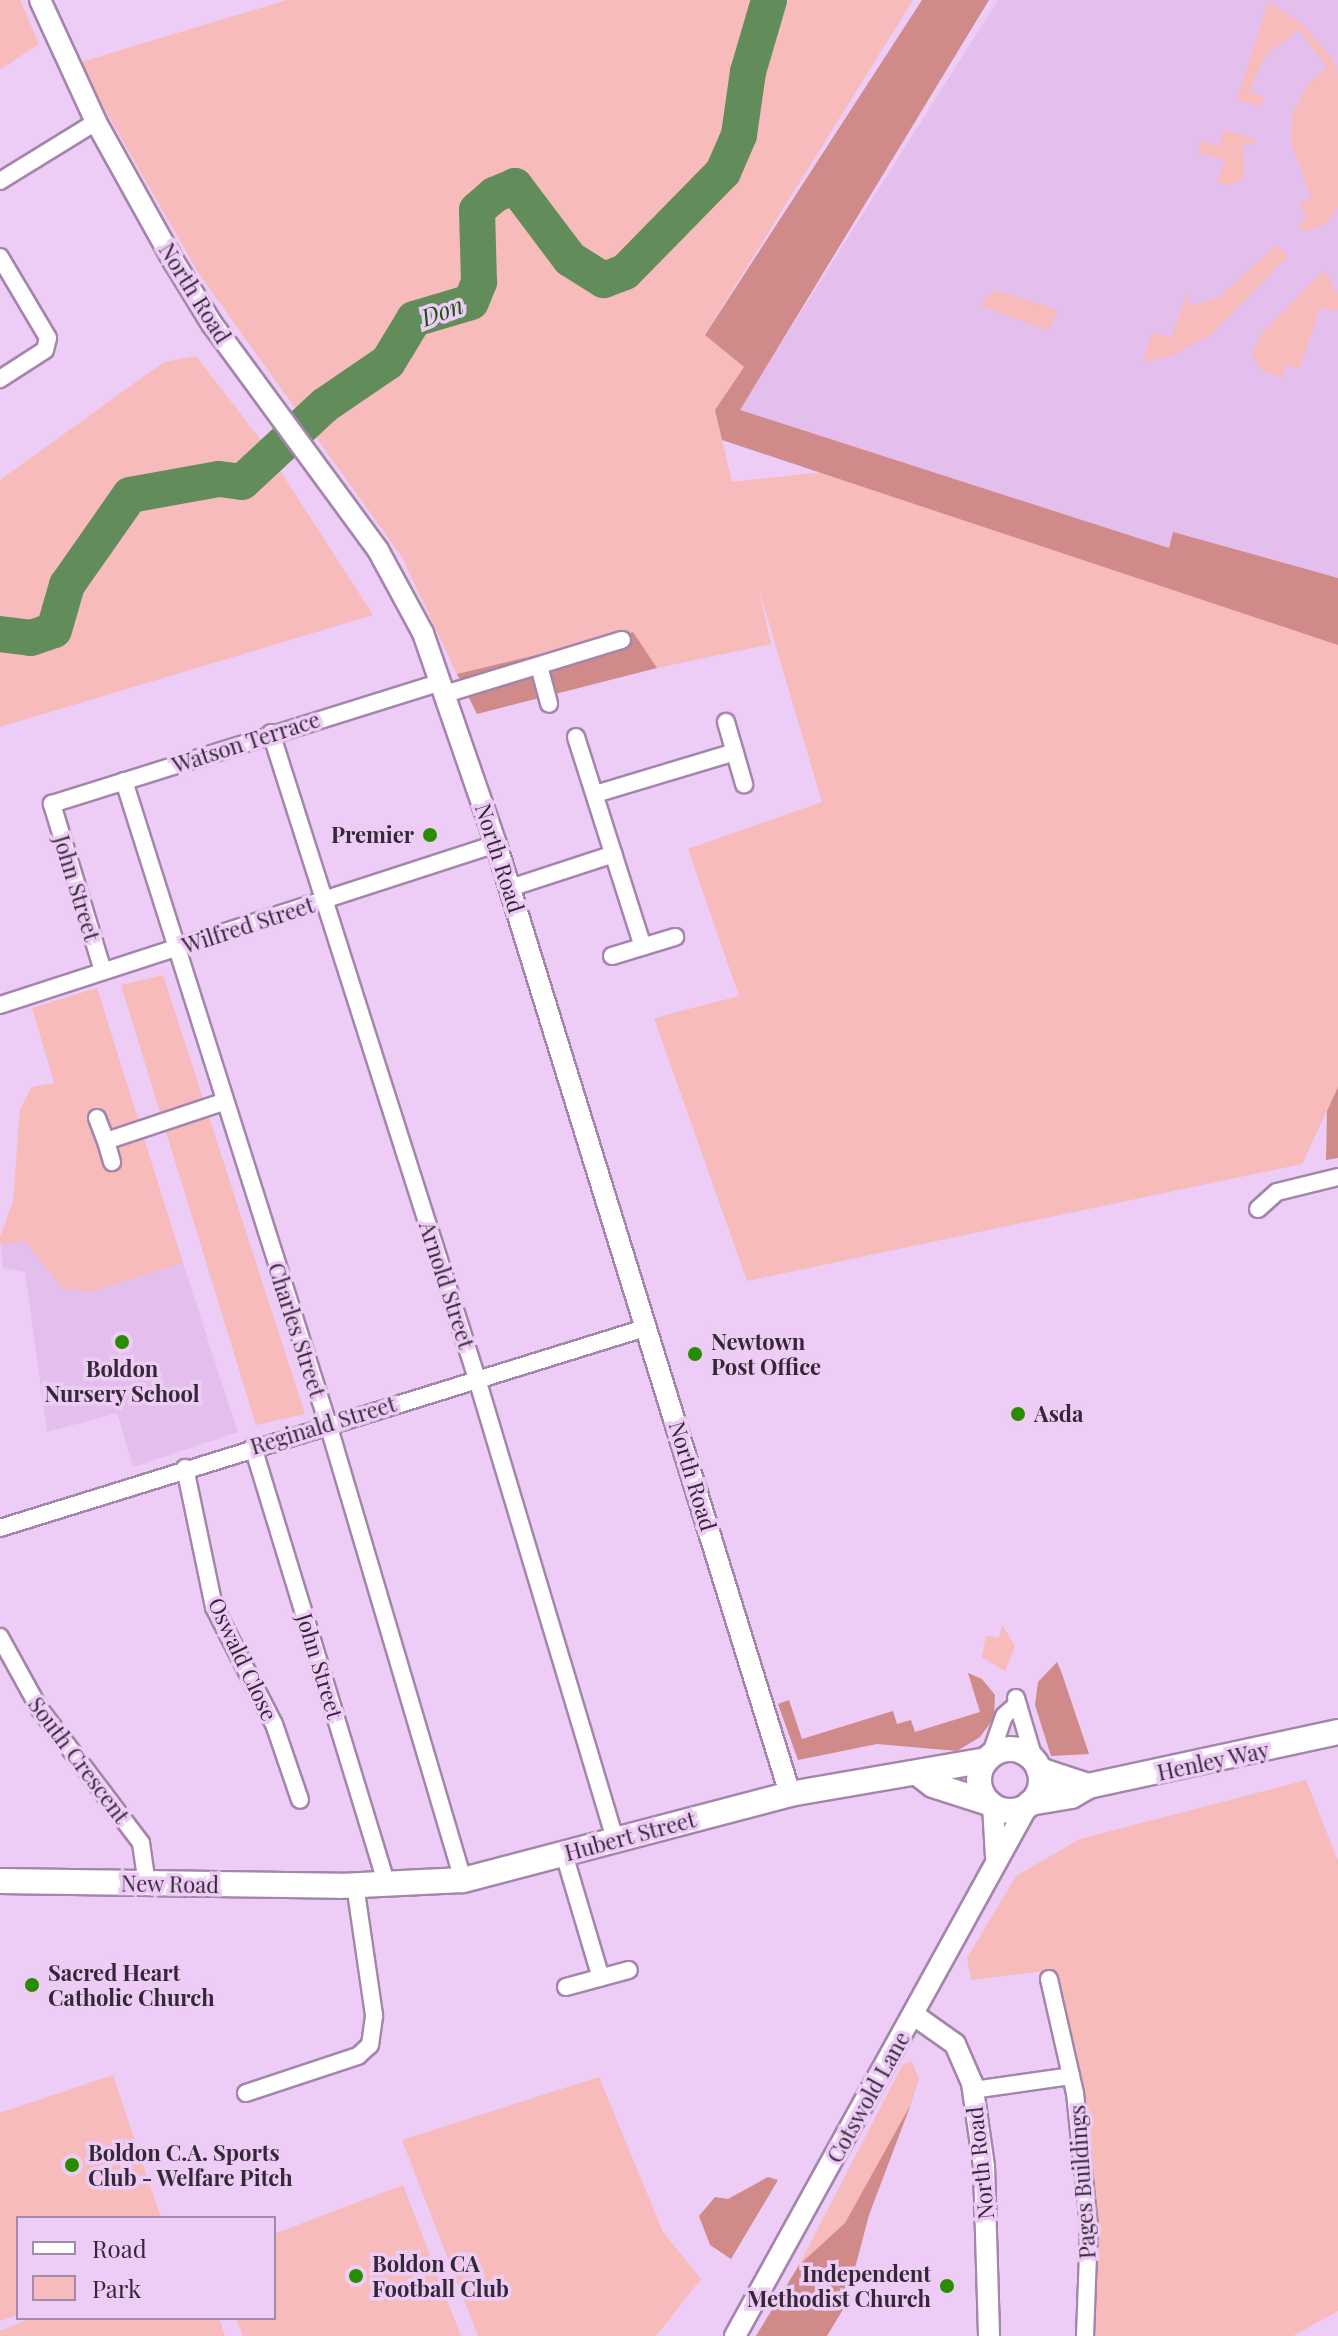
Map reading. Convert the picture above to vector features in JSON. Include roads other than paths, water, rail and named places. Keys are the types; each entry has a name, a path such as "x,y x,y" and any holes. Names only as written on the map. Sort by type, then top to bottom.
{"main road":[{"name":"Henley Way","path":"1029,1804 1071,1796 1088,1786 1338,1732"},
{"path":"991,1804 979,1777 988,1758 1019,1750 1037,1766 1088,1786"},
{"name":"Hubert Street","path":"348,1886 463,1880 790,1794 891,1772 917,1773 934,1765 988,1758"},
{"path":"917,1773 933,1785 1010,1811 1029,1804 1040,1788 1037,1766"},
{"name":"New Road","path":"0,1881 348,1886"}],"street":[{"name":"North Road","path":"40,0 96,122 166,248 236,357 378,550 423,633 510,888 790,1794"},
{"path":"0,181 96,122"},
{"path":"0,257 48,338 45,350 0,379"},
{"name":"Watson Terrace","path":"52,804 271,733 539,666 622,640"},
{"path":"539,666 549,704"},
{"path":"726,722 744,784"},
{"name":"Arnold Street","path":"271,733 477,1379 615,1840"},
{"path":"576,737 643,947"},
{"path":"595,794 735,752"},
{"name":"Charles Street","path":"124,781 173,949 328,1424 463,1880"},
{"name":"John Street","path":"52,804 103,971"},
{"name":"Wilfred Street","path":"0,1005 496,844"},
{"path":"510,888 614,854"},
{"path":"612,956 675,937"},
{"path":"106,1141 223,1102"},
{"path":"97,1118 112,1162"},
{"path":"1258,1209 1277,1192 1338,1177"},
{"name":"Reginald Street","path":"0,1528 185,1468 648,1327"},
{"name":"John Street","path":"253,1447 387,1886"},
{"name":"Oswald Close","path":"185,1468 214,1607 274,1724 300,1800"},
{"name":"South Crescent","path":"0,1637 39,1708 141,1843 147,1884"},
{"path":"988,1758 1004,1716 1015,1702 1026,1720 1037,1766"},
{"path":"991,1804 996,1857"},
{"name":"Cotswold Lane","path":"735,2336 914,2015 996,1857 1009,1846 1029,1804"},
{"path":"564,1854 601,1978"},
{"path":"246,2093 358,2056 370,2045 374,2015 348,1886"},
{"path":"566,1987 629,1970"},
{"name":"Pages Buildings","path":"1049,1979 1071,2076 1089,2227 1085,2336"},
{"name":"North Road","path":"914,2015 955,2044 973,2090 984,2166 989,2336"},
{"name":"Pages Buildings","path":"973,2090 1071,2076"}],"waterway":[{"name":"Don","path":"0,634 31,638 54,630 67,585 130,495 219,479 242,482 325,405 388,362 414,319 471,302 479,282 477,210 494,195 515,186 570,259 604,280 625,272 723,172 739,135 748,72 769,0"}],"place":[{"name":"Premier","path":"430,835"},
{"name":"Boldon Nursery School","path":"122,1342"},
{"name":"Newtown Post Office","path":"695,1354"},
{"name":"Asda","path":"1018,1414"},
{"name":"Sacred Heart Catholic Church","path":"32,1985"},
{"name":"Boldon C.A. Sports Club - Welfare Pitch","path":"72,2165"},
{"name":"Boldon CA Football Club","path":"356,2276"},
{"name":"Independent Methodist Church","path":"947,2286"}]}
